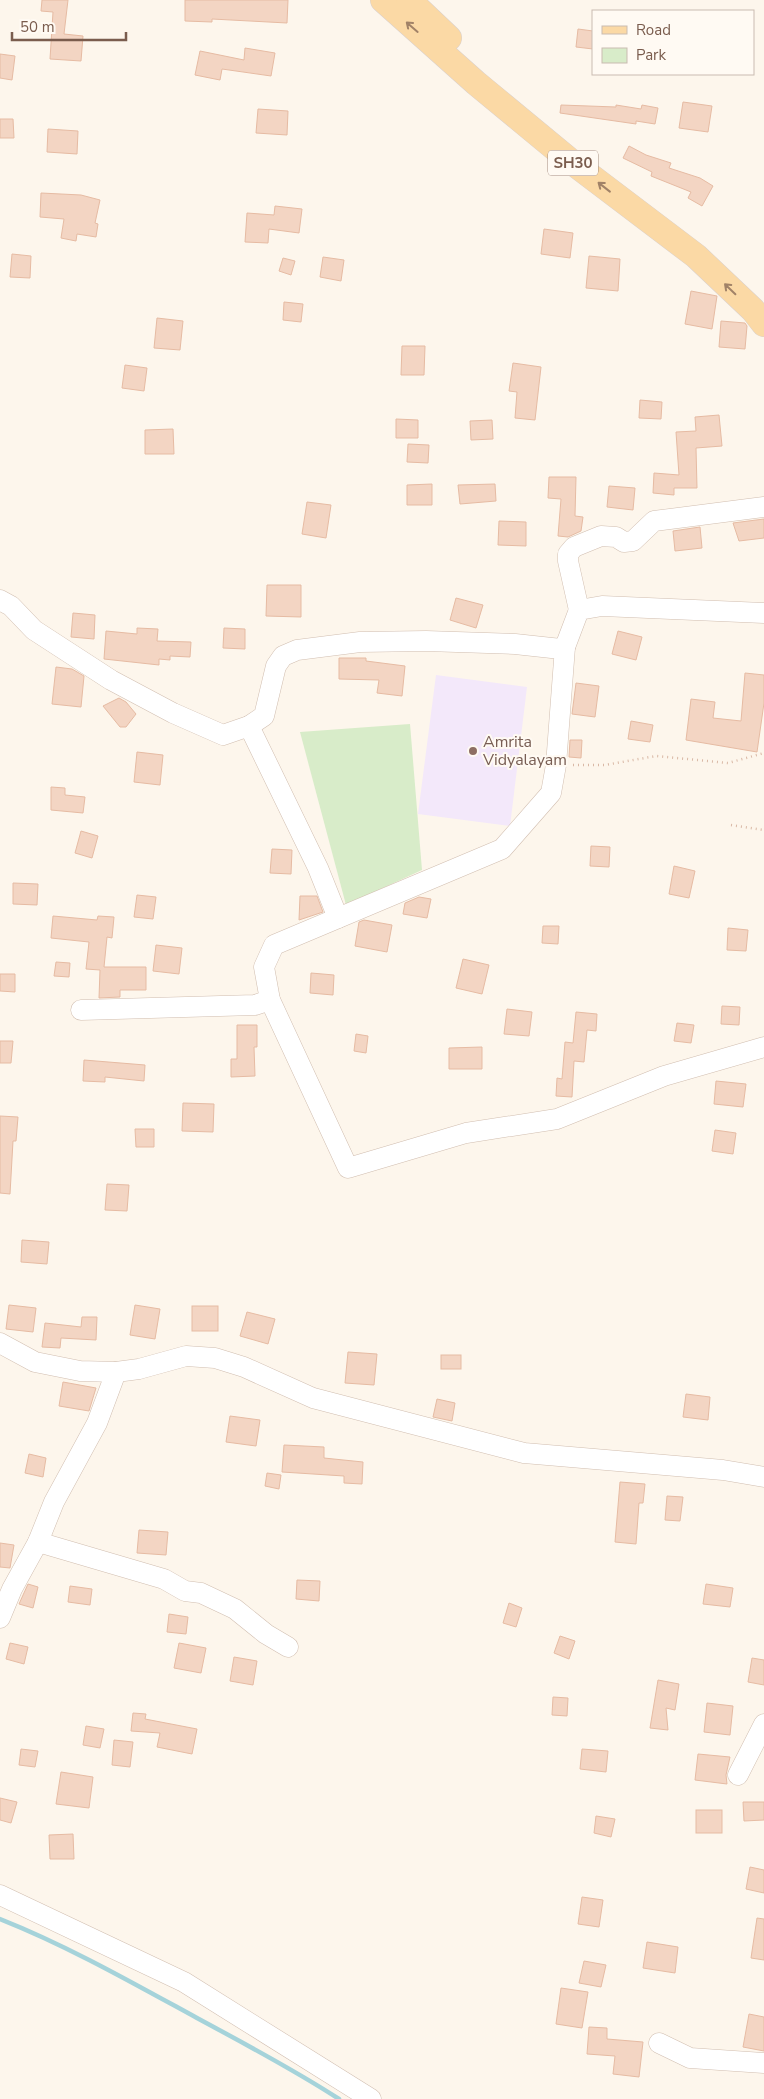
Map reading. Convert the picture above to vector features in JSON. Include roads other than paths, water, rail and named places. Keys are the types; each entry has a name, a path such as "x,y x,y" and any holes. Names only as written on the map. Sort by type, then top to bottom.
{"main road":[{"name":"SH30","path":"383,0 476,83 568,159 696,256 753,310 764,324"},
{"path":"410,0 475,63 572,143 716,253 753,286 764,299"}],"street":[{"path":"764,506 654,522 633,540 624,542 616,537 601,536 574,547 568,554 568,561 579,610 565,647 556,766 551,793 502,849 274,945 264,967 270,1000 348,1168 466,1133 557,1119 664,1076 764,1047"},
{"path":"0,600 11,606 34,630 111,680 173,713 224,735 249,726 264,716 276,666 283,656 298,650 360,642 426,641 515,644 554,649 565,647"},
{"path":"579,610 602,606 764,613"},
{"path":"249,726 318,868 338,918"},
{"path":"80,1010 255,1005 270,1000"},
{"path":"0,1342 35,1362 80,1371 116,1372 139,1369 186,1356 215,1358 244,1367 313,1398 524,1453 723,1470 764,1477"},
{"path":"0,1618 12,1589 38,1542 54,1502 97,1424 116,1372"},
{"path":"38,1542 164,1579 185,1590 201,1593 234,1609 266,1634 288,1647"},
{"path":"738,1775 764,1724"},
{"path":"0,1895 184,1982 371,2099"},
{"path":"659,2043 690,2058 764,2063"}],"waterway":[{"path":"0,1919 50,1941 124,1978 269,2057 339,2099"}],"place":[{"name":"Amrita Vidyalayam","path":"473,751"}]}
